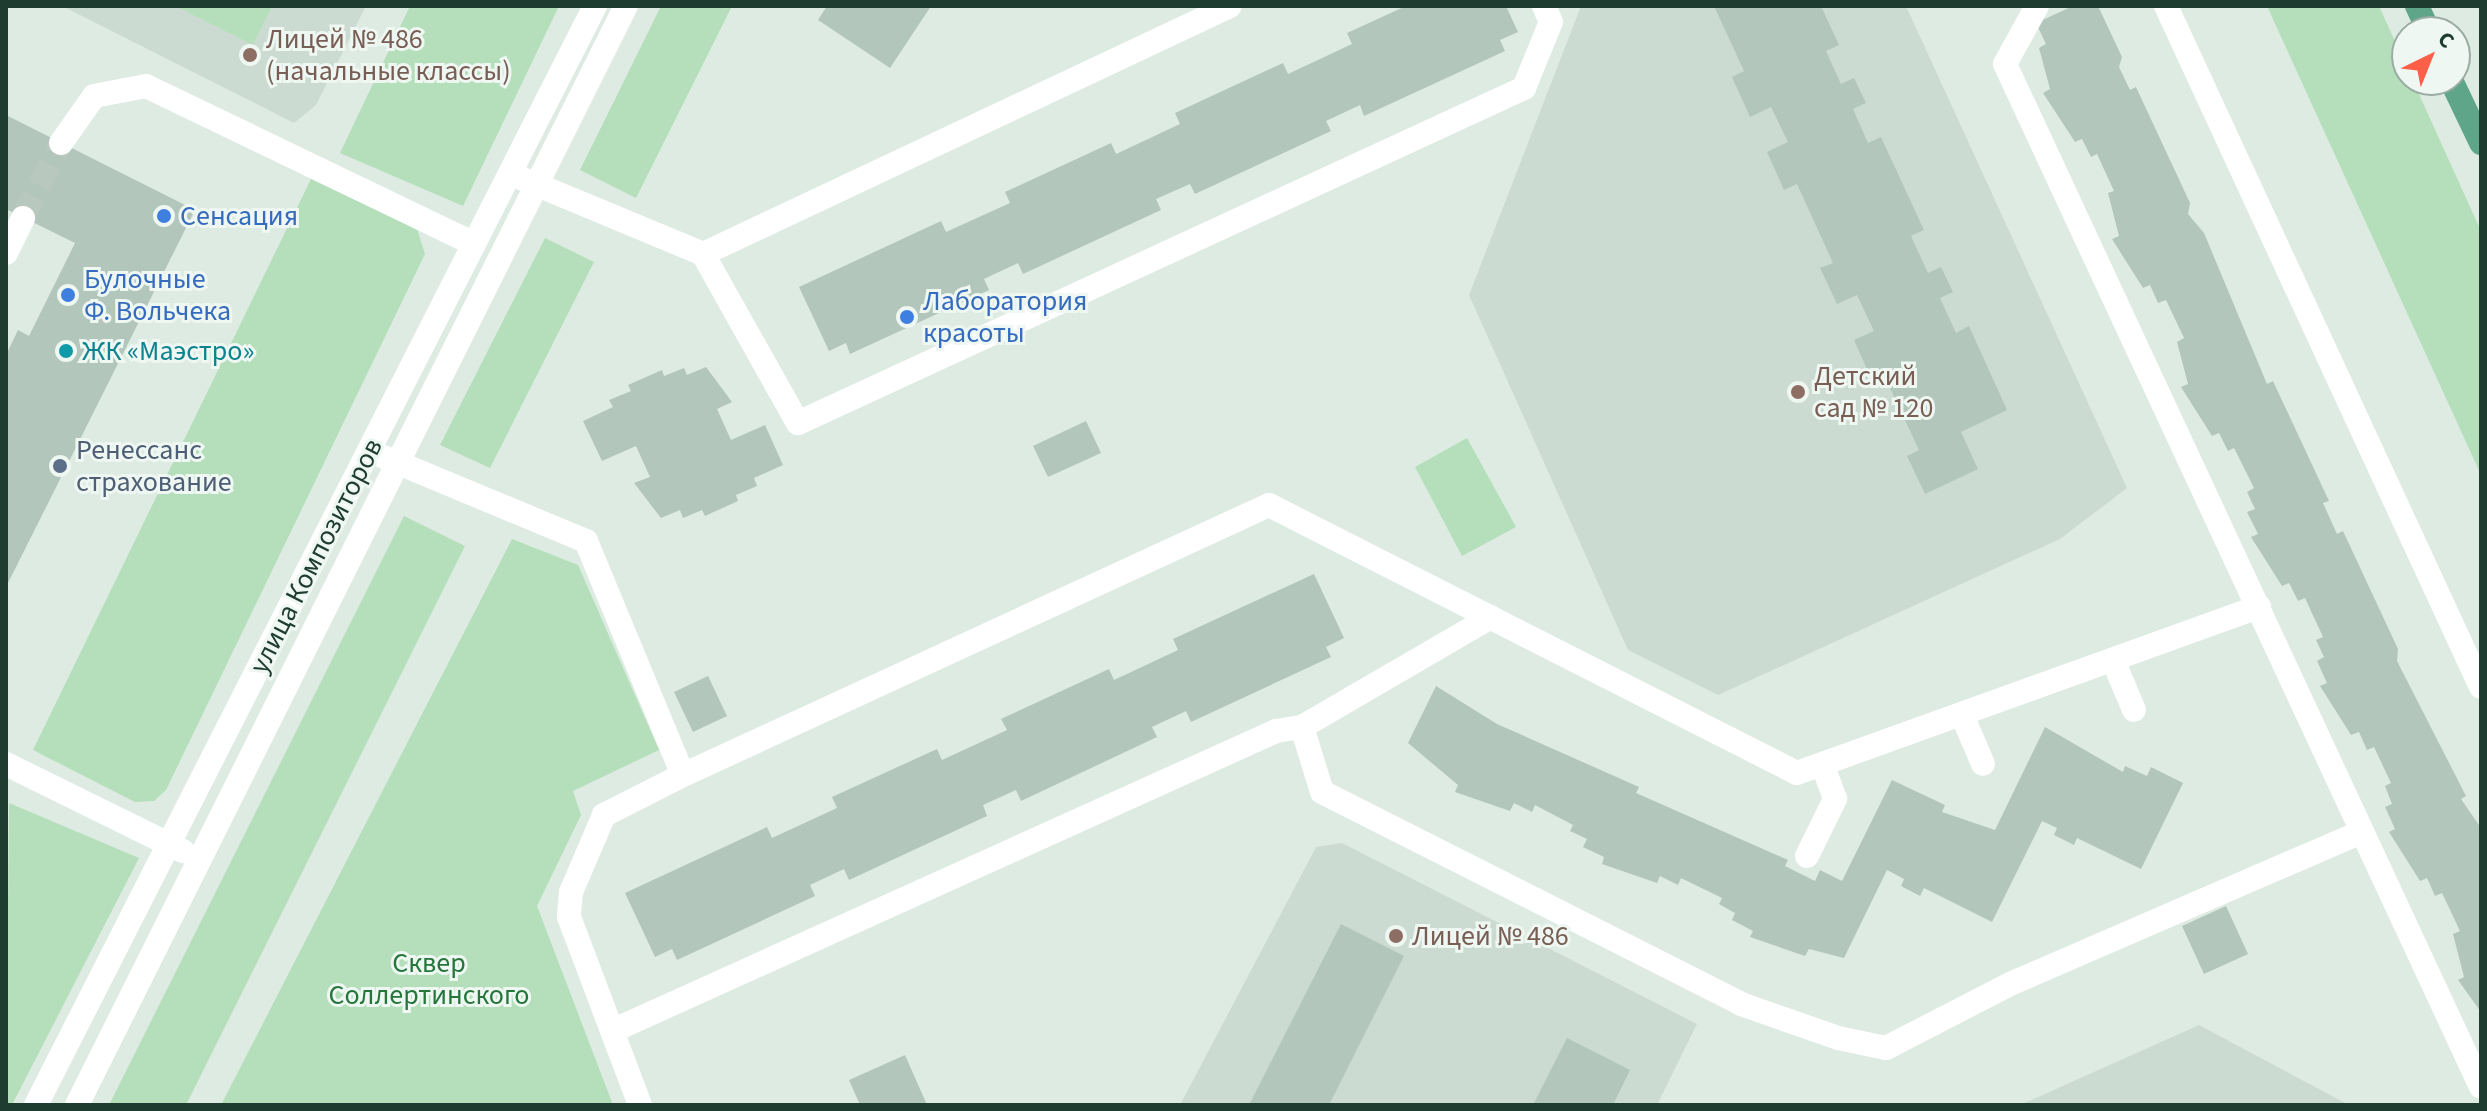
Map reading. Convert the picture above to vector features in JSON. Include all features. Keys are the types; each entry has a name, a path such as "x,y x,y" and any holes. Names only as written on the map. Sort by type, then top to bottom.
{"main road":[{"path":"2459,96 2481,143"}],"street":[{"name":"улица Композиторов","path":"36,1105 595,6"},
{"name":"улица Композиторов","path":"77,1105 626,6"},
{"path":"703,254 1230,6"},
{"path":"511,173 703,254 798,423 1524,88 1551,22 1544,6"},
{"path":"2166,6 2481,687"},
{"path":"2033,7 2005,64 2481,1087"},
{"path":"61,143 94,96 146,86 474,244"},
{"path":"6,253 23,218"},
{"path":"369,450 586,541 683,775"},
{"path":"640,1105 569,917 571,892 604,815 683,775 1269,505 1797,773 2259,607"},
{"path":"612,1031 1276,731 1302,727 1491,617"},
{"path":"2113,660 2134,710"},
{"path":"1962,715 1983,764"},
{"path":"1302,727 1322,792 1741,1004 1886,1048 2010,984 2362,832"},
{"path":"6,764 199,859"},
{"path":"1807,856 1835,799 1822,764"}],"shaded area":[{"name":"Лицей № 486 (начальные классы)","path":"62,6 366,6 316,105 294,123"},
{"name":"Детский сад № 120","path":"1581,6 1906,6 2127,488 2060,539 1718,695 1628,650 1469,295"},
{"name":"Лицей № 486","path":"1342,843 1697,1024 1657,1105 1180,1105 1316,847"},
{"path":"2199,1025 2349,1105 2020,1105"}],"green space":[{"path":"175,6 272,6 253,45"},
{"path":"410,6 559,6 463,206 340,153"},
{"path":"661,6 732,6 636,198 580,170"},
{"path":"2267,6 2379,6 2391,32 2391,96 2420,96 2481,231 2481,475"},
{"path":"311,179 417,229 425,254 166,790 154,801 135,802 33,750"},
{"path":"545,238 594,262 490,468 440,445"},
{"path":"1467,438 1516,527 1462,556 1415,467"},
{"path":"404,516 465,546 186,1105 109,1105"},
{"name":"Сквер Соллертинского","path":"512,539 578,565 659,750 573,791 581,815 537,906 613,1105 221,1105"},
{"path":"9,803 139,858 12,1105 6,1105"}],"building":[{"path":"827,6 931,6 890,68 818,20"},
{"path":"1406,6 1506,6 1518,32 1500,40 1505,51 1364,116 1360,105 1326,121 1331,131 1195,194 1190,184 1156,199 1161,210 1023,274 1018,263 984,279 989,290 850,354 846,343 829,351 799,287 941,221 946,232 1010,203 1005,192 1111,143 1116,154 1180,124 1175,113 1283,63 1288,74 1352,44 1347,33"},
{"path":"1714,6 1821,6 1839,45 1826,51 1841,84 1854,78 1866,103 1853,109 1868,143 1881,137 1924,230 1911,236 1928,273 1941,267 1953,292 1940,298 1956,333 1969,326 2007,410 1961,432 1978,469 1925,494 1907,456 1919,450 1882,371 1870,376 1854,340 1874,331 1857,295 1837,304 1820,268 1833,263 1797,184 1784,190 1767,152 1788,142 1771,107 1750,117 1732,77 1744,71"},
{"path":"2073,6 2098,6 2122,57 2119,67 2130,90 2136,87 2190,203 2188,214 2204,233 2267,384 2273,381 2329,501 2323,503 2337,534 2343,531 2398,649 2397,661 2466,796 2461,799 2481,828 2481,1012 2458,980 2464,977 2453,934 2460,931 2442,893 2435,896 2427,878 2420,881 2389,832 2395,829 2385,807 2392,804 2385,786 2391,783 2374,747 2367,750 2359,732 2351,735 2320,686 2327,683 2317,661 2324,657 2316,640 2323,637 2305,598 2298,601 2289,583 2282,586 2251,537 2258,534 2247,512 2255,509 2247,492 2254,488 2234,448 2228,451 2219,433 2212,436 2181,387 2188,384 2177,342 2184,338 2166,300 2158,303 2150,285 2143,288 2112,239 2119,236 2108,193 2114,191 2097,154 2091,157 2082,139 2075,142 2043,93 2050,89 2039,48 2046,44 2036,23"},
{"name":"ЖК «Маэстро»","path":"6,115 195,210 6,587 6,355 18,330 29,336 75,243 6,209"},
{"path":"706,367 732,402 717,409 731,440 765,425 783,465 754,478 757,486 736,495 738,501 705,516 702,510 683,518 680,510 661,518 634,483 650,477 636,446 602,461 583,421 613,407 609,400 631,391 628,385 662,370 664,376 684,368 687,375"},
{"path":"1086,421 1101,453 1048,477 1033,446"},
{"path":"1314,574 1344,638 1326,647 1331,657 1191,722 1186,711 1152,727 1157,737 1021,801 1016,790 983,805 987,816 849,880 844,869 810,885 815,896 677,960 672,949 655,957 625,893 767,827 772,838 837,808 832,797 937,749 942,760 1007,730 1001,719 1109,669 1114,680 1178,650 1173,639"},
{"path":"708,676 727,716 693,732 674,692"},
{"path":"1436,686 1497,724 1639,787 1636,793 1788,860 1785,866 1815,881 1820,870 1842,881 1892,780 1945,805 1942,812 1995,830 2045,727 2123,772 2125,766 2147,776 2151,767 2183,783 2141,869 2077,838 2074,845 2054,835 2057,828 2042,821 1992,922 1924,888 1920,896 1901,886 1904,879 1887,870 1844,958 1809,949 1805,956 1750,937 1753,931 1732,920 1735,913 1719,904 1722,898 1681,878 1678,885 1660,876 1657,883 1602,864 1604,857 1583,847 1587,839 1570,831 1573,825 1535,805 1532,812 1514,803 1510,811 1455,792 1458,785 1408,743"},
{"path":"2226,906 2248,954 2204,974 2182,926"},
{"path":"1341,924 1404,956 1329,1105 1249,1105"},
{"path":"1567,1038 1630,1070 1613,1105 1533,1105"},
{"path":"905,1055 927,1105 860,1105 849,1080"}],"tunnel":[{"path":"23,218 61,143"}],"place":[{"name":"Лицей № 486 (начальные классы)","path":"250,55"},
{"name":"Сенсация","path":"164,216"},
{"name":"Булочные Ф. Вольчека","path":"68,295"},
{"name":"Лаборатория красоты","path":"907,317"},
{"name":"ЖК «Маэстро»","path":"66,351"},
{"name":"Детский сад № 120","path":"1798,392"},
{"name":"Ренессанс страхование","path":"60,466"},
{"name":"Лицей № 486","path":"1396,936"}]}
